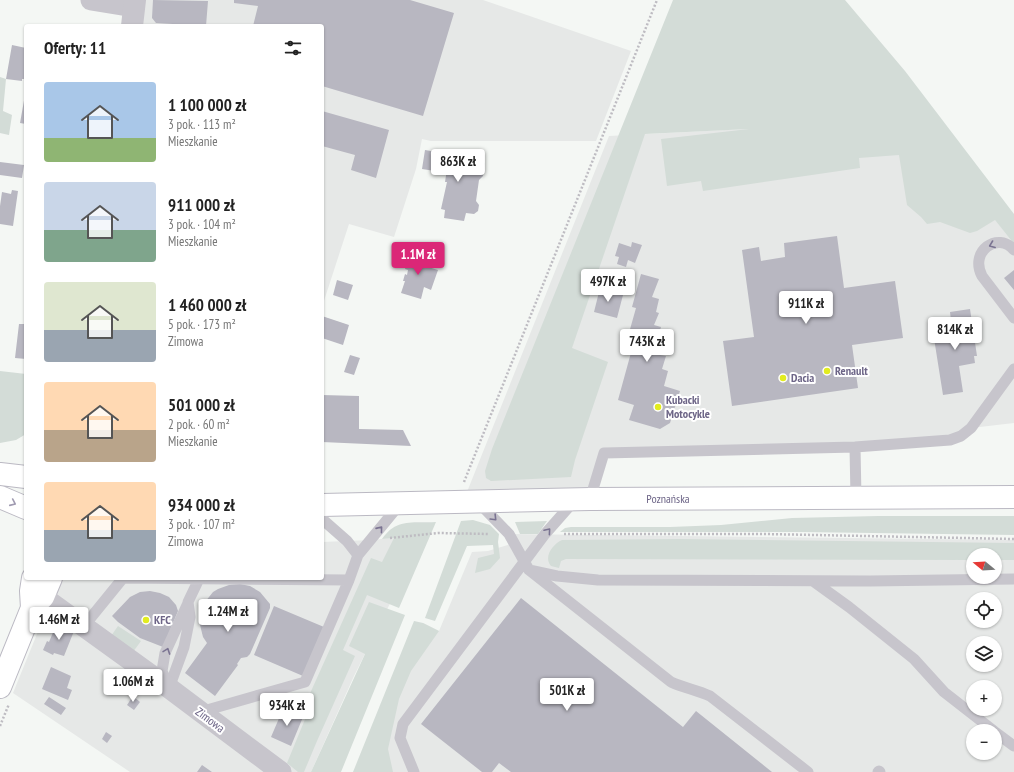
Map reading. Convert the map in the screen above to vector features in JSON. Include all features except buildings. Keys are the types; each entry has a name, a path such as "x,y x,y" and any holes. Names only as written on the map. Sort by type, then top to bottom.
{"main road":[{"path":"0,474 24,477"},
{"path":"0,497 24,507"},
{"name":"Poznańska","path":"324,505 582,499 1014,497"},
{"path":"0,687 40,590"}],"street":[{"path":"91,0 134,11"},
{"name":"Zimowa","path":"40,590 84,626 281,772"}],"lane":[{"path":"1014,250 1007,244 1000,242 993,243 982,251 978,263 982,276 1014,318"},
{"path":"414,772 400,738 403,724 527,566 545,534 582,499 604,453 855,447 940,442 950,440 961,436 975,423 1014,369"},
{"path":"855,447 856,498"},
{"path":"478,502 509,534 527,566 671,682 688,689 700,691 710,696 808,772"},
{"path":"200,712 305,682 349,580 358,555 401,503"},
{"path":"324,521 347,541 358,555"},
{"path":"527,566 557,576 598,580 813,581 1014,579"},
{"path":"84,626 121,580"},
{"path":"169,688 162,671 165,653 199,580"},
{"path":"324,580 349,580"},
{"path":"813,581 914,658 944,692 985,724"},
{"path":"169,688 184,647 190,617 188,602"},
{"path":"1002,737 1014,746"}],"path":[{"path":"456,502 657,0"},
{"path":"371,540 438,533 509,534"},
{"path":"545,534 765,534 1014,539"}],"shaded area":[{"path":"135,0 483,0 631,51 596,141 431,141 422,139 416,169 394,237 349,224 324,301 324,24 132,24"},
{"path":"673,0 845,0 905,71 1014,214 1014,244 995,220 977,231 970,233 940,222 927,224 907,205 899,155 859,158 860,168 703,191 701,181 667,186 661,139 749,129 645,134 572,348 608,362 575,460 571,477 491,481 486,478 485,471 492,449"},
{"path":"0,77 6,79 3,111 12,115 9,135 0,133"},
{"path":"918,120 1014,244 1014,423 971,428 950,440 604,453 590,499 463,502 609,136"},
{"path":"0,371 24,374 24,435 16,440 0,443"},
{"path":"878,516 1014,516 1014,535 802,532 560,532 565,528 571,527 670,527 721,525 792,518"},
{"path":"473,520 490,525 499,534 498,542 500,558 490,569 475,573 478,558 494,554 493,545 467,546 435,621 425,618 461,521"},
{"path":"547,521 538,534 520,534 515,522"},
{"path":"412,522 436,522 399,608 367,595 343,650 355,656 304,772 298,772 287,763 308,712 303,709 371,558 382,562 394,538 382,539 387,532 393,528"},
{"path":"509,534 1014,540 1014,772 369,772 423,623 439,631 472,552 488,551 514,543"},
{"path":"424,535 354,676 311,772 130,772 13,693 50,602 62,580 324,580 324,542 371,540"},
{"path":"679,539 1014,543 1014,560 1002,560 1002,548 966,548 966,560 566,559 561,561 559,568 551,566 548,559 550,551 555,544 562,540"},
{"path":"369,602 405,615 341,772 311,772 365,654 349,646"},
{"path":"414,621 423,623 439,631 411,671 399,699 388,749 393,772 353,772"},
{"path":"118,626 141,641 133,652 111,636"}],"place":[{"name":"Renault","path":"827,371"},
{"name":"Dacia","path":"783,378"},
{"name":"Kubacki Motocykle","path":"658,407"},
{"name":"KFC","path":"146,620"}]}
